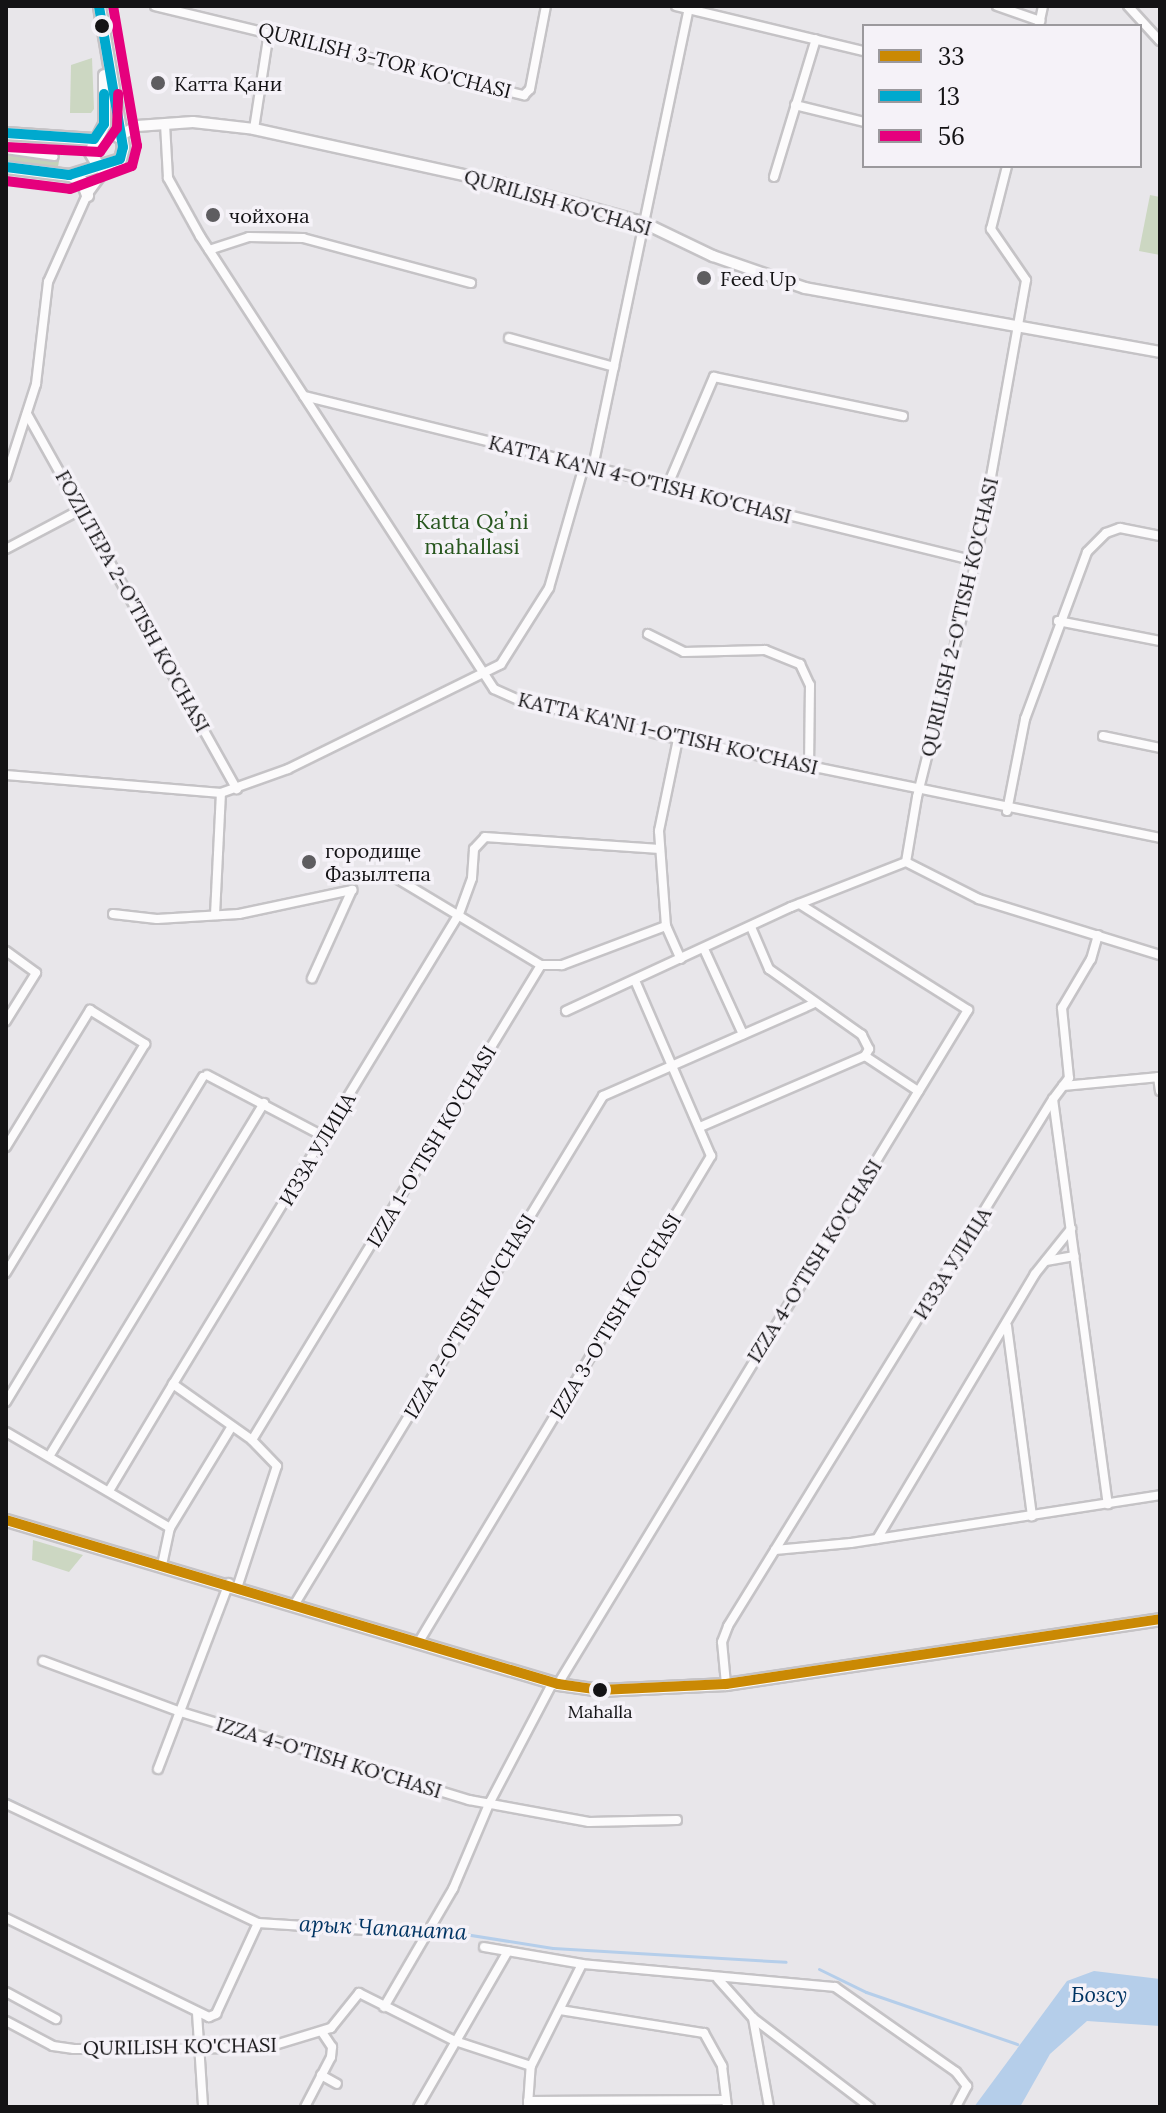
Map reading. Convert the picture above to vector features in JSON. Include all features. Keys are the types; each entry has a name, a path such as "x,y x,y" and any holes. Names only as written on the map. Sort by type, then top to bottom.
{"main road":[{"path":"69,175 108,166 123,155 99,6"},
{"path":"104,47 98,136 90,154 108,166"},
{"path":"6,133 118,137"},
{"path":"6,167 69,175 81,180 87,195"},
{"path":"6,1520 234,1583 556,1683 626,1691 726,1684 1160,1619"}],"street":[{"name":"QURILISH 3-TOR KO'CHASI","path":"155,6 524,95 530,89 546,6"},
{"path":"676,6 862,50"},
{"path":"997,6 1040,24 1043,6"},
{"path":"1128,6 1160,41"},
{"path":"6,775 221,793 237,789 481,676 510,653 549,588 582,473 593,467 689,9"},
{"path":"254,129 269,32"},
{"path":"774,177 816,39"},
{"path":"795,105 862,122"},
{"name":"QURILISH KO'CHASI","path":"117,118 137,126 165,124 254,129 504,184 642,222 713,256 805,288 1160,352"},
{"name":"KATTA KA'NI 1-O'TISH KO'CHASI","path":"165,124 168,178 209,250 481,676 499,692 519,700 678,739 809,767 921,786 1007,811 1160,838"},
{"name":"QURILISH KO'CHASI","path":"118,137 137,126"},
{"path":"6,150 54,157"},
{"path":"87,195 90,154"},
{"path":"6,477 38,376 45,294 87,195 108,166"},
{"name":"QURILISH 2-O'TISH KO'CHASI","path":"906,862 921,786 976,561 1026,280 991,229 1006,168"},
{"path":"209,250 249,237 303,238 471,283"},
{"path":"509,338 614,367"},
{"path":"667,487 714,377 903,416"},
{"name":"KATTA KA'NI 4-O'TISH KO'CHASI","path":"304,396 976,561"},
{"name":"FOZILTEPA 2-O'TISH KO'CHASI","path":"27,414 237,789"},
{"path":"6,549 82,509"},
{"path":"1007,811 1025,719 1031,713 1058,621 1094,542 1120,528 1160,536"},
{"path":"1058,621 1160,641"},
{"path":"648,634 684,652 765,650 800,664 810,685 809,767"},
{"path":"1103,736 1160,748"},
{"path":"678,739 660,849 666,926 681,959"},
{"path":"215,915 221,793"},
{"name":"ИЗЗА УЛИЦА","path":"109,1491 459,914 472,878 474,849 485,837 660,849"},
{"path":"566,1011 800,904 906,862 979,899 1160,955"},
{"path":"396,878 541,965 562,965 666,926"},
{"path":"113,914 157,919 215,915 274,908 352,890 312,978"},
{"name":"IZZA 4-O'TISH KO'CHASI","path":"43,1661 181,1712 469,1800 490,1802 556,1683 968,1010 800,904"},
{"path":"700,1127 865,1056 869,1049 862,1035 813,1004 769,969 751,927"},
{"path":"1063,1086 1069,1078 1062,1008 1091,959 1098,935"},
{"path":"704,949 743,1034"},
{"path":"6,951 36,973 6,1021"},
{"name":"IZZA 1-O'TISH KO'CHASI","path":"252,1440 541,965"},
{"name":"IZZA 3-O'TISH KO'CHASI","path":"420,1640 711,1156 635,980"},
{"name":"IZZA 2-O'TISH KO'CHASI","path":"296,1602 603,1096 672,1063 813,1004"},
{"path":"6,1147 90,1010 145,1044 6,1273"},
{"path":"865,1056 918,1091"},
{"path":"6,1402 205,1076 264,1103 325,1137"},
{"path":"1063,1086 1159,1077 1160,1091"},
{"name":"ИЗЗА УЛИЦА","path":"726,1684 722,1642 775,1550 1063,1086"},
{"path":"1053,1099 1108,1504"},
{"path":"50,1455 264,1103"},
{"path":"877,1539 1045,1261 1071,1229"},
{"path":"1045,1261 1075,1256"},
{"path":"1007,1325 1032,1516"},
{"path":"158,1769 278,1472 275,1461 252,1440 173,1384"},
{"path":"162,1565 170,1528 232,1426"},
{"path":"6,1432 170,1528"},
{"path":"775,1550 877,1539 1160,1495"},
{"path":"531,2066 455,2041 384,2007 437,1920 490,1802 530,1814 589,1822 677,1820"},
{"path":"6,1804 258,1923 430,1933"},
{"path":"6,1918 197,2013 216,2014 258,1923"},
{"path":"484,1947 582,1964 718,1979 835,1987 956,2072 967,2086 956,2107"},
{"path":"418,2107 508,1951"},
{"path":"560,2010 704,2033 722,2066 727,2104 528,2104 531,2066 582,1964"},
{"path":"718,1979 753,2018 870,2107"},
{"path":"6,1992 56,2019"},
{"name":"QURILISH KO'CHASI","path":"6,2021 53,2046 265,2048 331,2028 359,1993 384,2007"},
{"path":"197,2013 203,2107"},
{"path":"753,2018 769,2107"},
{"path":"305,2107 332,2047 322,2032"},
{"path":"321,2075 337,2084"}],"green space":[{"path":"92,58 94,109 91,113 70,113 71,65"},
{"path":"6,142 61,149 58,167 6,160"},
{"path":"1150,195 1160,197 1160,255 1139,251"},
{"path":"33,1540 83,1555 69,1572 32,1560"}],"water":[{"name":"Бозсу","path":"1094,1971 1160,1979 1160,2026 1087,2021 1050,2054 1020,2107 974,2107 1067,1981"}],"waterway":[{"name":"арык Чапаната","path":"6,1798 67,1828"},
{"name":"арык Чапаната","path":"433,1929 553,1948 786,1962"},
{"name":"арык Чапаната","path":"819,1969 866,1992 1017,2044"}],"transit line":[{"name":"13","path":"6,167 69,175 120,159 123,147 99,6"},
{"name":"56","path":"6,181 70,189 132,166 137,146 113,6"},
{"name":"13","path":"6,133 94,139 104,124 104,94"},
{"name":"56","path":"6,147 100,152 117,128 118,94"},
{"name":"33","path":"6,1520 558,1684 600,1690 726,1684 1160,1619"}],"place":[{"name":"Катта Қани","path":"158,83"},
{"name":"чойхона","path":"213,215"},
{"name":"Feed Up","path":"704,278"},
{"name":"городище Фазылтепа","path":"309,862"},
{"name":"Mahalla","path":"600,1690"}],"district":[{"name":"Katta Qaʼni mahallasi","path":"472,534"}]}
